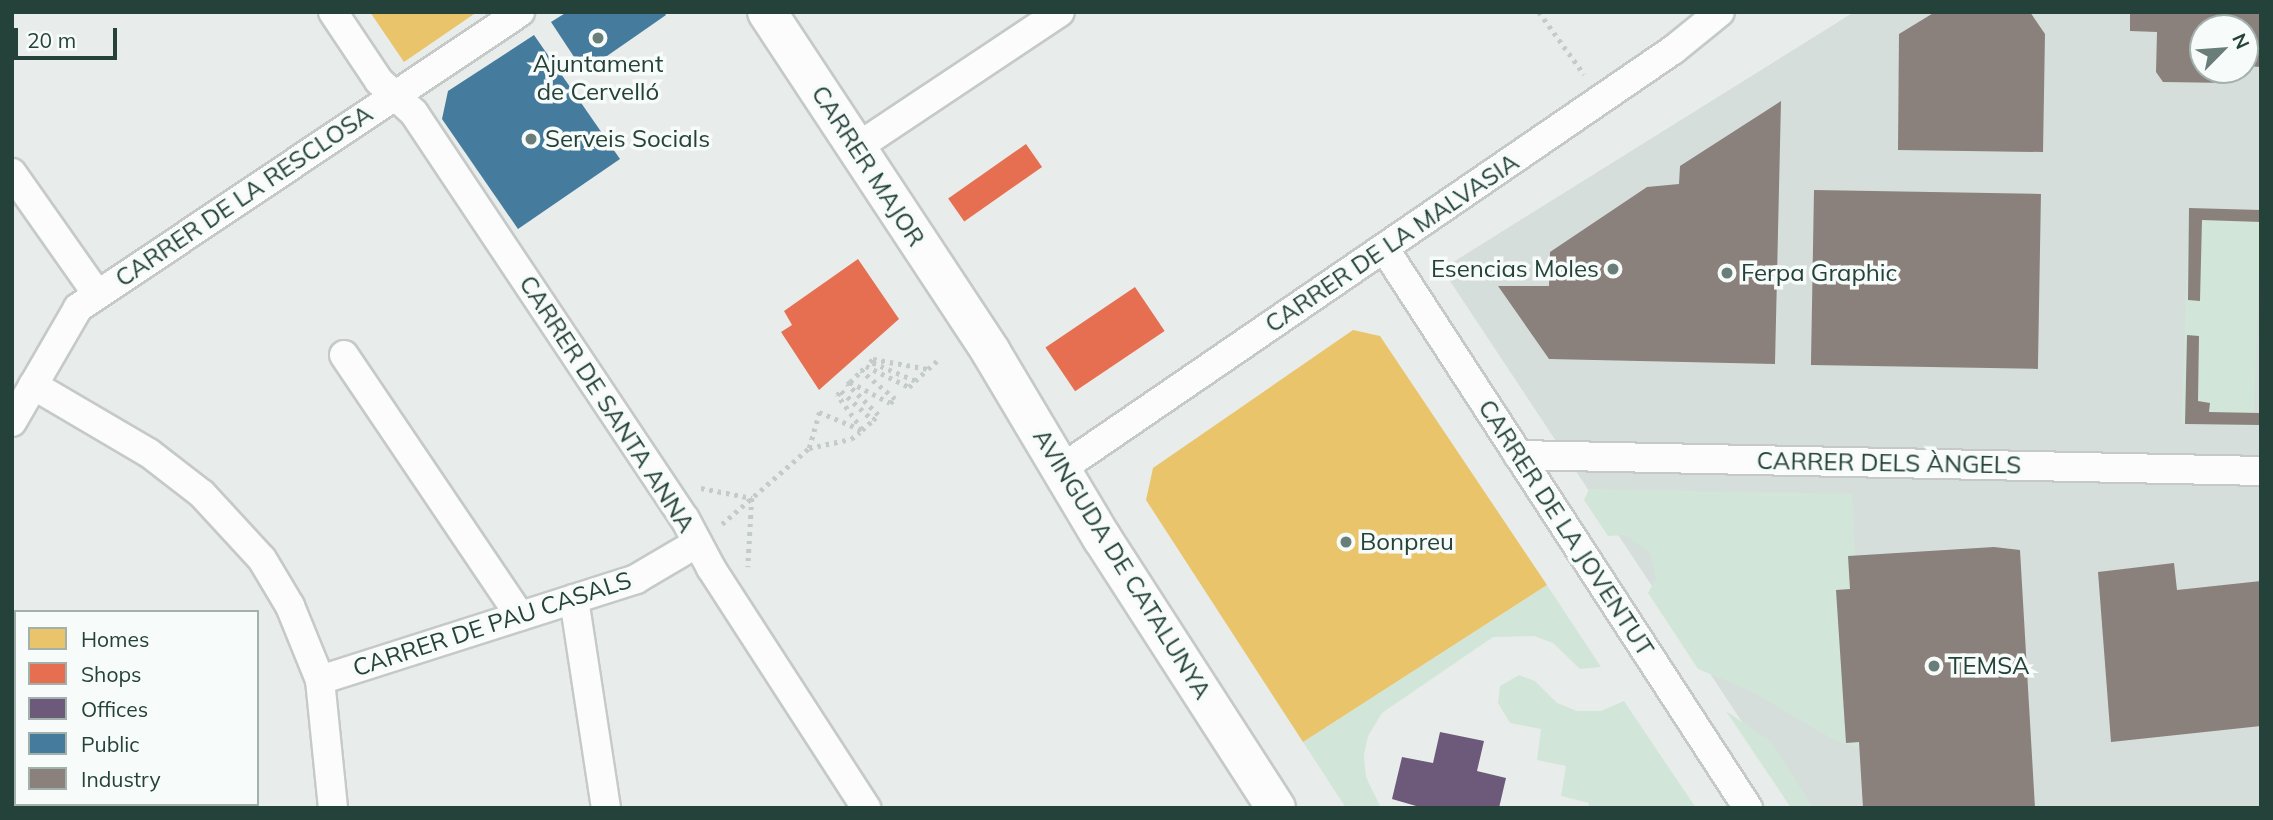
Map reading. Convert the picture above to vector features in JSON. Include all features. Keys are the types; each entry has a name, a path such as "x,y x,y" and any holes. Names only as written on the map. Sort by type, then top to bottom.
{"street":[{"name":"CARRER DE SANTA ANNA","path":"333,12 379,81 414,113 705,538 866,808"},
{"name":"CARRER DE LA RESCLOSA","path":"12,422 78,307 520,12"},
{"name":"CARRER MAJOR","path":"767,12 969,319"},
{"path":"856,148 1059,12"},
{"name":"CARRER DE LA MALVASIA","path":"1061,469 1602,99 1720,12"},
{"path":"12,173 97,294"},
{"name":"CARRER DE LA JOVENTUT","path":"1384,248 1748,808"},
{"name":"AVINGUDA DE CATALUNYA","path":"969,319 1276,808"},
{"path":"344,355 520,616"},
{"path":"33,385 149,453 202,494 237,528 290,606 320,680 332,808"},
{"name":"CARRER DELS ÀNGELS","path":"1518,455 2261,471"},
{"name":"CARRER DE PAU CASALS","path":"320,680 636,579 705,538"},
{"path":"574,598 606,808"}],"path":[{"path":"1539,12 1602,99"},
{"path":"915,381 870,362 873,359 928,369"},
{"path":"705,538 809,448 851,439 878,415 847,384 866,366 909,387 937,361"},
{"path":"850,382 890,403 895,400 861,371"},
{"path":"861,430 837,395 841,391 873,419"},
{"path":"809,448 819,412 861,430"},
{"path":"692,486 752,498"},
{"path":"747,573 752,498"}],"shaded area":[{"path":"1854,12 2261,12 2261,808 1799,808 1442,269"}],"green space":[{"path":"2189,208 2261,211 2253,426 2181,424"},
{"path":"1589,489 1852,494 1855,556 1848,557 1850,589 1836,591 1846,742 1859,742 1859,748 1834,740 1751,691 1698,669 1648,593 1656,578 1650,553 1625,535 1608,536 1584,500"},
{"path":"1547,585 1601,667 1580,669 1553,643 1534,636 1493,637 1382,713 1368,736 1364,755 1366,777 1381,808 1346,808 1303,742"},
{"path":"1519,675 1535,681 1557,703 1577,711 1601,711 1624,701 1696,808 1588,808 1589,803 1561,796 1566,766 1537,760 1541,729 1510,723 1498,703 1500,686"},
{"path":"1726,711 1771,742 1813,808 1791,808"}],"building: Homes":[{"path":"370,12 477,12 404,62"},
{"name":"Bonpreu","path":"1353,330 1380,336 1547,585 1303,742 1146,500 1153,468"}],"building: Shops":[{"path":"1026,144 1042,167 964,221 948,198"},
{"path":"858,259 899,319 819,390 781,332 792,325 784,311"},
{"path":"1135,287 1165,331 1075,391 1045,347"}],"building: Offices":[{"path":"1440,732 1484,741 1477,771 1506,778 1499,808 1423,808 1392,799 1402,757 1433,763"}],"building: Public":[{"name":"Ajuntament de Cervelló","path":"567,12 664,12 666,15 584,72 551,22"},
{"name":"Serveis Socials","path":"534,35 620,159 518,229 442,119 448,91"}],"building: Industry":[{"path":"1935,12 2030,12 2045,34 2043,152 1898,150 1899,34"},
{"path":"2130,12 2261,12 2261,67 2259,14 2189,14 2189,82 2163,82 2156,72 2157,32 2130,31"},
{"path":"1781,101 1775,364 1549,359 1498,286 1549,286 1550,252 1647,187 1679,184 1680,166"},
{"path":"1814,190 2041,194 2038,369 1811,365"},
{"path":"2189,208 2261,210 2261,222 2202,220 2200,301 2188,300"},
{"path":"2187,335 2199,336 2198,401 2210,403 2209,412 2260,413 2260,425 2185,424"},
{"name":"TEMSA","path":"1994,547 2020,550 2035,808 1863,808 1859,742 1846,743 1836,590 1850,589 1848,556"},
{"path":"2174,563 2177,590 2261,581 2261,726 2111,742 2098,572"}],"place":[{"name":"Ajuntament de Cervelló","path":"598,38"},
{"name":"Serveis Socials","path":"531,139"},
{"name":"Esencias Moles","path":"1613,269"},
{"name":"Ferpa Graphic","path":"1727,273"},
{"name":"Bonpreu","path":"1346,542"},
{"name":"TEMSA","path":"1934,666"}]}
